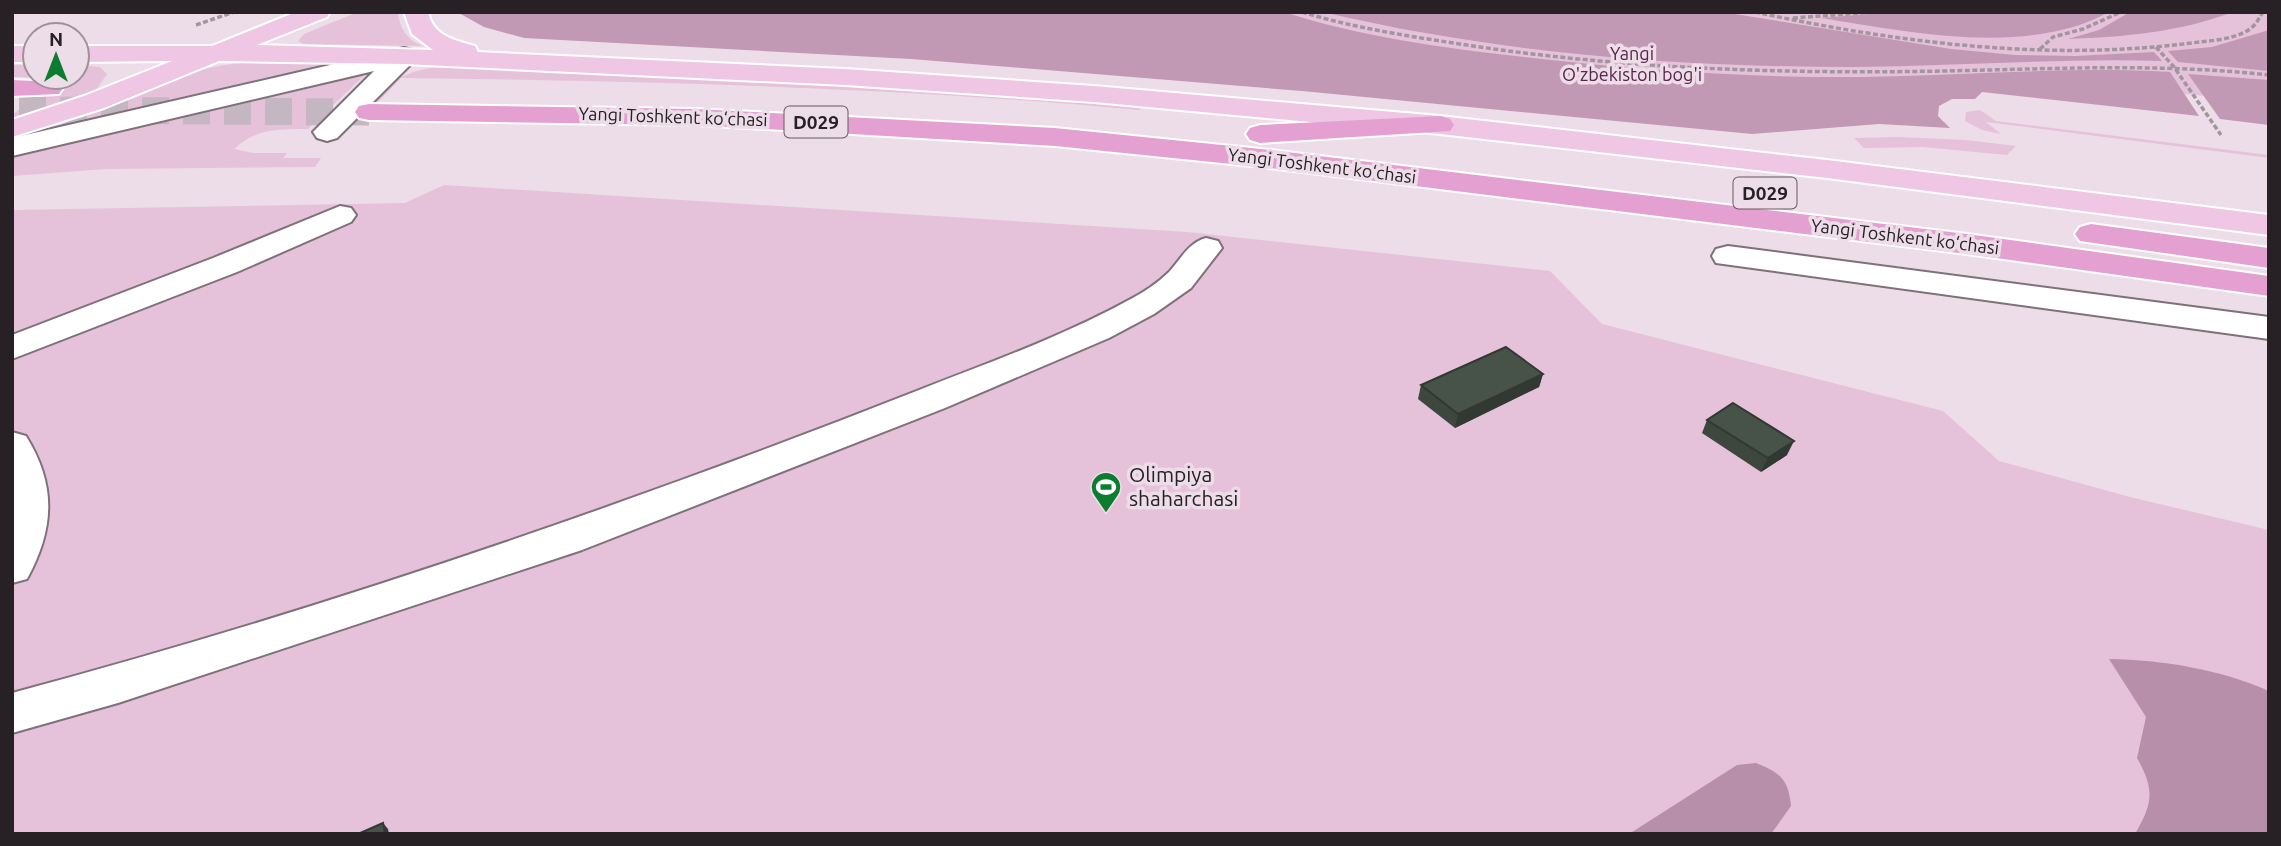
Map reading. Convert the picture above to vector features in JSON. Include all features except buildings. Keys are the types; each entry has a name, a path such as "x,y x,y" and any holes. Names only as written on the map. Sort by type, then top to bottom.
{"highway":[{"name":"Yangi Toshkent ko‘chasi","path":"391,89 693,94 869,101 1060,114 1260,134 1940,214 2269,258"},
{"path":"14,109 44,91"},
{"name":"Yangi Toshkent ko‘chasi","path":"369,112 696,117 1055,137 1414,176 1967,244 2269,286"},
{"path":"1260,134 1440,125"}],"main road":[{"path":"91,52 200,38 234,30 279,12"},
{"path":"14,109 94,102 318,12"},
{"path":"416,12 417,24 427,36 449,47 510,59 558,63"},
{"path":"91,54 218,52 404,56 1055,91 1440,125 1910,179 2269,225"},
{"path":"91,57 107,61 123,70 121,82 94,102"}],"lane":[{"path":"327,132 404,56"},
{"path":"12,147 404,56"},
{"path":"12,348 225,265 340,215"},
{"path":"12,713 118,684 567,539 919,404 1097,330 1142,307 1179,281 1206,248"},
{"path":"1728,256 2269,328"},
{"path":"12,445 21,461 31,498 29,519 12,567"}],"path":[{"path":"1302,12 1376,30 1477,47 1587,59 1728,69 1857,72 2085,64 2174,67 2269,75"},
{"path":"1755,12 1949,44 2039,50 2110,50 2201,42 2250,29 2263,12"},
{"path":"1785,19 1875,12"},
{"path":"2039,50 2053,37 2084,29 2121,12"},
{"path":"2155,46 2174,67 2221,135"}],"green space":[{"path":"358,12 398,12 405,33 423,46 304,44 298,41 304,34"},
{"name":"Yangi O'zbekiston bog'i","path":"474,12 2269,12 2269,106 2205,96 2071,83 1830,83"},
{"path":"250,62 355,63 12,142 12,134 130,90 190,72"},
{"path":"12,65 21,65 21,77 12,77"},
{"path":"91,66 100,67 107,74 94,93 12,123 12,115 45,91 91,91"},
{"path":"448,66 835,84 1142,106 1140,110 771,86 401,78 359,122 350,122 392,82 403,76 415,72"},
{"path":"369,71 308,129 260,133 234,149 253,153 287,153 283,158 321,158 315,167 106,169 12,176 12,154"},
{"path":"1980,110 1996,121 2269,155 2269,158 1986,122 2001,134 1982,130 1965,121 1966,112"},
{"path":"1854,138 1966,140 2016,146 2007,155 1923,147 1864,148"},
{"name":"Olimpiya shaharchasi","path":"444,185 1187,232 1550,271 1602,324 1943,411 1999,461 2130,497 2269,530 2269,834 12,834 12,210 405,203"}],"shaded area":[{"path":"457,12 1284,12 1373,35 1494,54 1693,72 1863,77 2055,71 2170,72 2199,116 1982,92 1975,99 1952,99 1939,106 1938,116 1950,128 1879,124 1752,134 1302,91 911,59 524,38 484,27"},
{"path":"1323,12 1722,12 1951,49 2015,55 2075,56 2154,52 2162,61 1854,67 1721,64 1587,55 1520,47 1454,38"},
{"path":"1893,12 2109,12 2077,26 2042,34 2005,37 1929,34 1821,18"},
{"path":"2130,12 2233,12 2152,32 2068,39 2099,30"},
{"path":"2269,30 2269,71 2178,62 2168,51 2212,47"},
{"path":"2188,74 2269,80 2269,125 2220,119"},
{"path":"2109,659 2150,661 2211,671 2269,691 2269,834 2135,834 2150,796 2147,779 2137,758 2146,717"},
{"path":"1756,763 1781,778 1790,797 1791,806 1771,834 1629,834 1737,765"}],"tunnel":[{"path":"19,110 369,112"}],"place":[{"name":"Olimpiya shaharchasi","path":"1106,514"}]}
